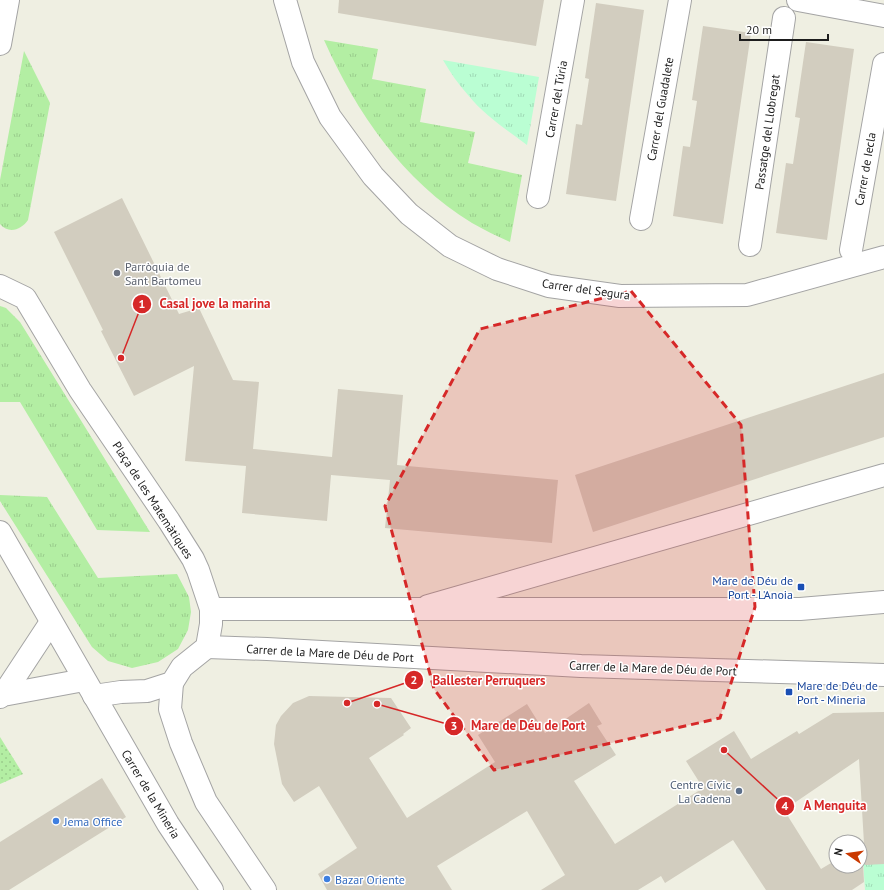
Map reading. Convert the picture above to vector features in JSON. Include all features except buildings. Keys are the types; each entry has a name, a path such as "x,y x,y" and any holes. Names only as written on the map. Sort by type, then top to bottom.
{"street":[{"path":"0,44 8,0"},
{"name":"Carrer del Segura","path":"285,0 303,62 330,117 373,176 409,214 450,246 497,269 549,286 620,296 747,295 884,257"},
{"name":"Carrer del Túria","path":"538,197 573,0"},
{"name":"Carrer del Guadalete","path":"641,219 680,0"},
{"path":"798,0 884,16"},
{"name":"Passatge del Llobregat","path":"750,245 784,18"},
{"name":"Carrer de Iecla","path":"851,250 884,64"},
{"name":"Plaça de les Matemàtiques","path":"0,286 25,298 80,390 193,559 210,608 211,624 207,647"},
{"path":"422,608 884,475"},
{"path":"0,532 89,688"},
{"path":"210,608 800,609 884,602"},
{"path":"2,696 51,622"},
{"path":"207,647 182,668 172,683 170,709 181,744 206,802 265,890"},
{"name":"Carrer de la Mare de Déu de Port","path":"207,647 275,649 581,666 884,675"},
{"path":"2,696 89,688 121,692 147,691 172,683"},
{"name":"Carrer de la Mineria","path":"89,688 168,824 212,890"}],"highlighted area":[{"path":"631,291 741,425 755,607 720,718 494,770 434,689 385,506 480,329"}],"green space":[{"path":"324,40 378,49 372,79 426,89 420,122 475,132 468,163 522,175 510,242 472,223 447,206 424,187 403,166 384,143 351,93"},
{"path":"24,51 50,103 28,220 19,228 11,230 0,224 0,180"},
{"path":"443,60 539,77 527,145 496,122 474,102 451,73"},
{"path":"0,306 6,308 20,322 150,532 97,530 20,402 0,402"},
{"path":"0,495 47,497 98,578 177,574 189,597 191,612 188,630 178,649 158,662 132,668 108,661 92,647 0,501"},
{"path":"0,737 23,774 0,784"},
{"path":"868,844 884,845 884,890 865,890 864,874 868,874"}],"place":[{"name":"Parròquia de Sant Bartomeu","path":"117,273"},
{"name":"Casal jove la marina","path":"121,358"},
{"name":"Mare de Déu de Port - L'Anoia","path":"801,587"},
{"name":"Mare de Déu de Port - Mineria","path":"789,692"},
{"name":"Ballester Perruquers","path":"347,703"},
{"name":"Mare de Déu de Port","path":"377,704"},
{"name":"A Menguita","path":"724,750"},
{"name":"Centre Cívic La Cadena","path":"739,791"},
{"name":"Jema Office","path":"56,821"},
{"name":"Bazar Oriente","path":"327,879"}]}
